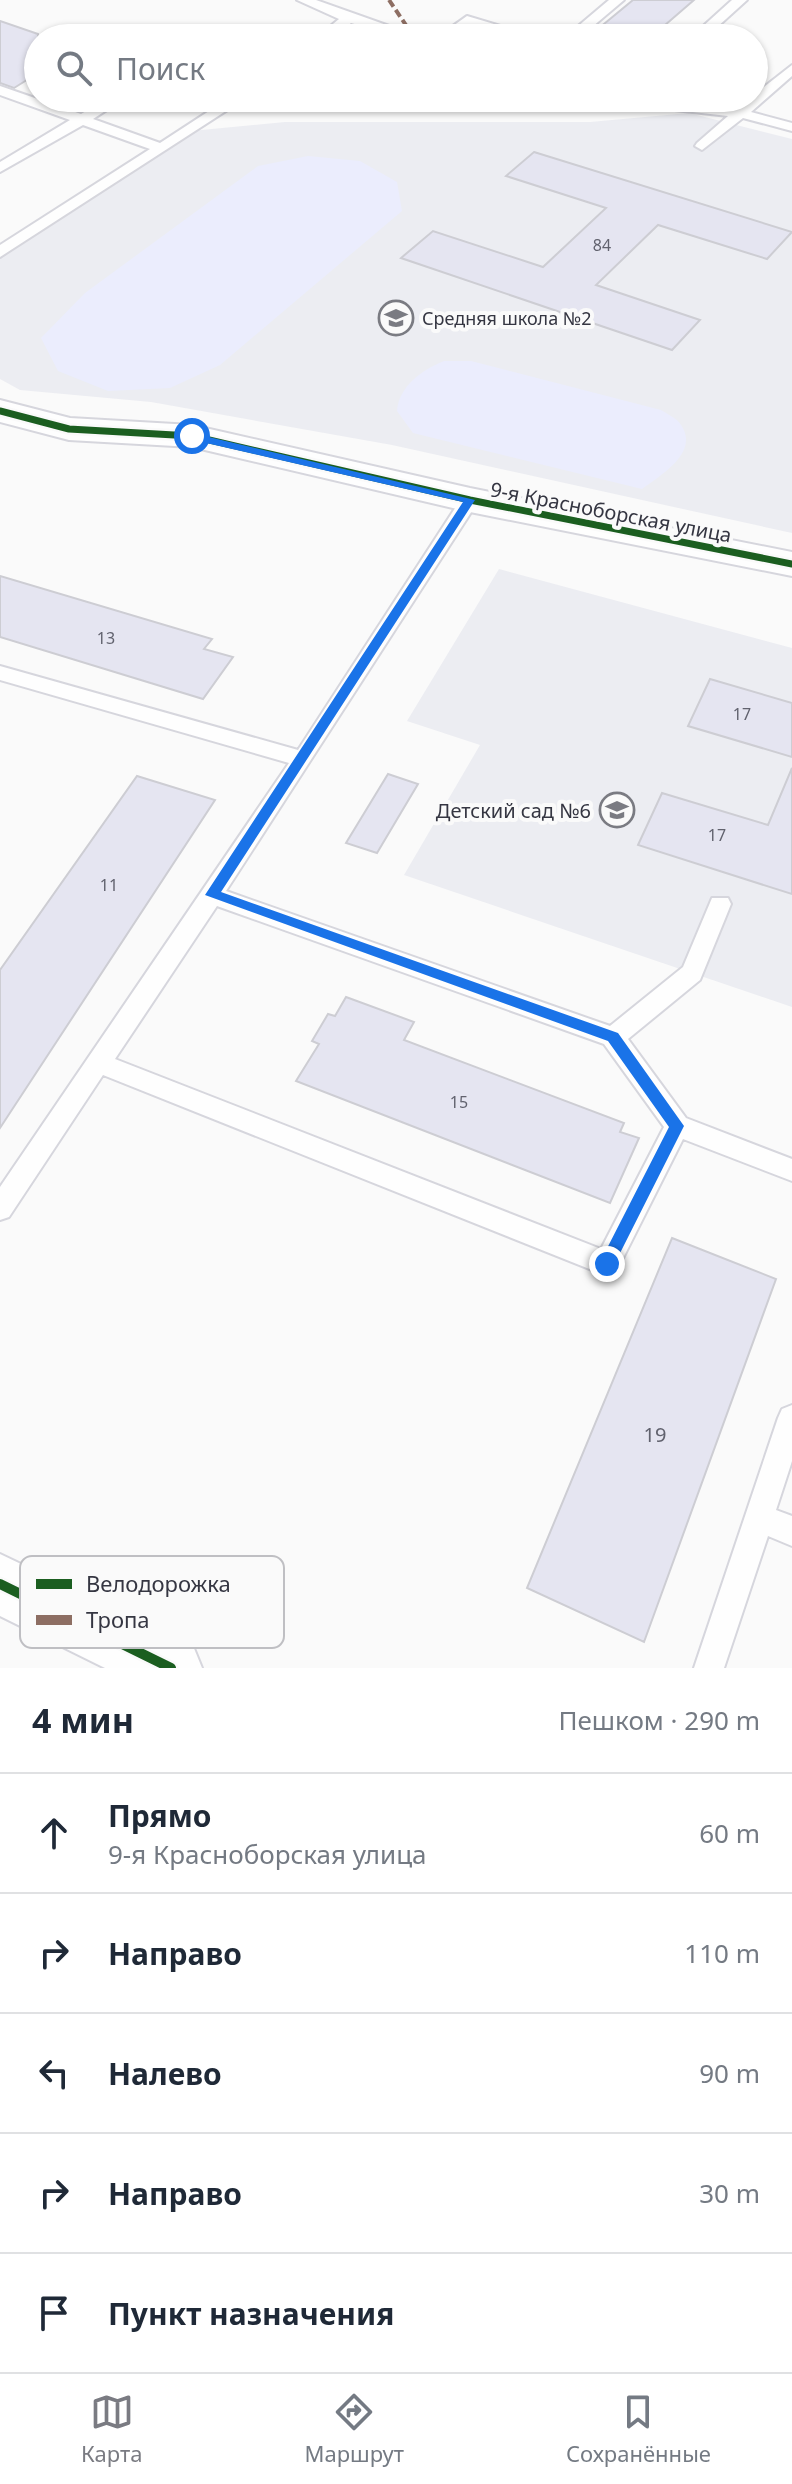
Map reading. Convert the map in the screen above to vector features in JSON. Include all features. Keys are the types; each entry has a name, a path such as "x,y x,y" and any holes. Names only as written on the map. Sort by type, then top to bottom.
{"street":[{"name":"9-я Красноборская улица","path":"0,411 69,429 192,436 470,500 792,564"},
{"path":"0,1584 20,1594"},
{"path":"130,1648 171,1668"}],"lane":[{"path":"304,0 369,24"},
{"path":"588,24 617,0"},
{"path":"713,24 740,0"},
{"path":"341,24 349,18"},
{"path":"462,24 467,20 480,24"},
{"path":"768,92 788,77"},
{"path":"0,90 24,99"},
{"path":"60,112 161,148"},
{"path":"0,168 95,112"},
{"path":"0,252 217,112"},
{"path":"732,112 792,127"},
{"path":"702,146 740,113"},
{"path":"0,1209 303,759 470,500"},
{"path":"0,673 303,759"},
{"path":"212,895 613,1037 677,1126 792,1170"},
{"path":"613,1037 692,973 720,904"},
{"path":"99,1063 607,1264 677,1126"},
{"path":"709,1668 792,1418"},
{"path":"759,1518 792,1531"}],"shaded area":[{"name":"Средняя школа №2","path":"689,113 792,139 792,533 392,445 151,402 20,390 0,379 0,258 191,131 285,122 590,122"},
{"path":"308,156 360,161 397,182 402,211 220,365 170,388 108,391 58,371 41,338 85,293 258,166"},
{"path":"444,361 471,361 661,410 679,423 686,435 686,444 676,462 642,489 413,433 397,411 402,394 420,374"},
{"name":"Детский сад №6","path":"499,569 792,648 792,1007 404,875 480,745 407,721"}],"building":[{"path":"633,0 694,0 666,24 604,24"},
{"path":"0,21 24,29 24,82 14,88 0,83"},
{"path":"534,152 792,232 767,259 658,225 596,285 700,320 672,350 401,258 433,231 543,267 606,208 506,176"},
{"path":"0,576 212,639 204,649 233,657 203,699 0,637"},
{"path":"710,679 792,703 792,757 688,726"},
{"path":"792,768 792,894 638,845 662,793 768,825"},
{"path":"388,774 418,784 377,853 346,843"},
{"path":"137,776 215,800 0,1128 0,970"},
{"path":"346,997 414,1022 404,1040 624,1123 620,1132 639,1138 610,1203 296,1081 319,1044 312,1041 328,1014 335,1016"},
{"path":"672,1238 776,1279 644,1642 527,1588"}],"marked path":[{"path":"389,0 405,24"}],"cycle path":[{"path":"0,411 69,429 192,436 470,500 792,564"},
{"path":"0,1584 20,1594"},
{"path":"130,1648 171,1668"}],"place":[{"name":"Средняя школа №2","path":"396,318"},
{"name":"Детский сад №6","path":"617,810"}],"route":[{"path":"192,436 470,500 434,560 212,895 613,1037 677,1126 607,1264"}]}
